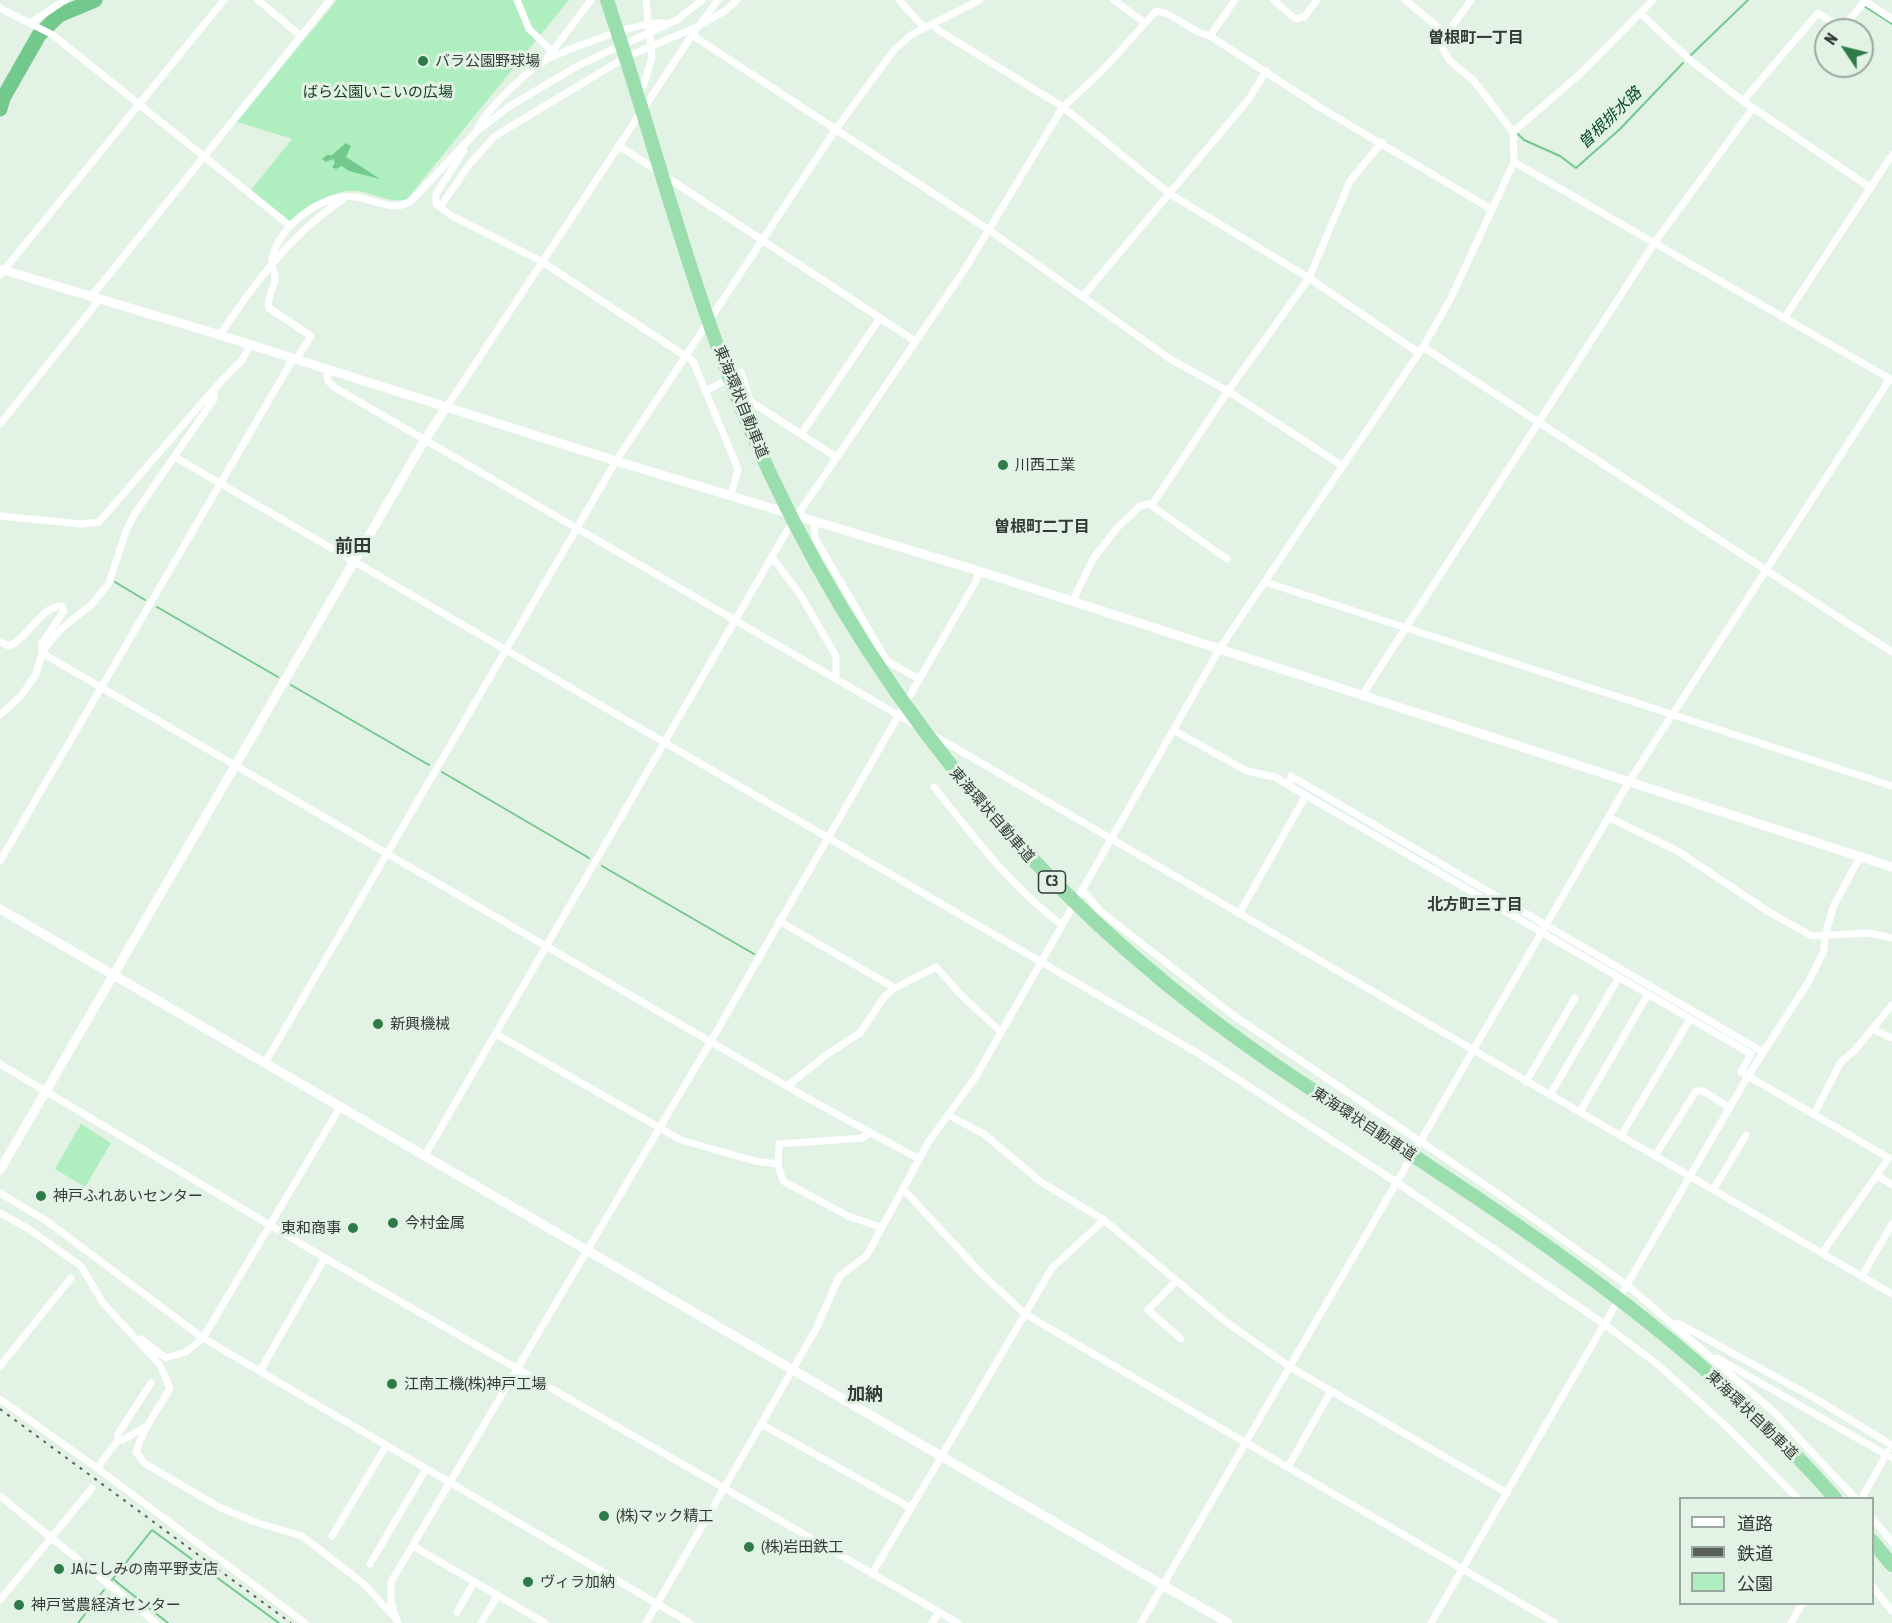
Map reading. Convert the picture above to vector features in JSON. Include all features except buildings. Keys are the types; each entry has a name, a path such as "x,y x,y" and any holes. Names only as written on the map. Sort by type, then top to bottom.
{"highway":[{"name":"東海環状自動車道","path":"607,0 700,290 749,426 785,505 824,579 907,710 949,765 1053,883 1179,995 1246,1045 1522,1229 1615,1295 1700,1365 1770,1430 1834,1497"},
{"path":"1874,1543 1892,1565"}],"street":[{"path":"33,23 65,0"},
{"path":"224,0 140,105 1,271 220,335 327,371 616,461 980,571 1630,780 1892,867"},
{"path":"258,0 302,36"},
{"path":"0,424 204,157 330,0"},
{"path":"518,0 529,29 551,50"},
{"path":"545,61 551,50 591,0"},
{"path":"632,125 652,53 646,0"},
{"path":"0,861 294,359 311,336 269,308 267,302 275,275 272,258 289,225 327,201 353,196 379,205 400,207 410,202 477,130 510,106 579,65 677,20 702,0"},
{"path":"0,1170 48,1092 424,441 697,27 718,0"},
{"path":"440,207 469,165 495,136 626,57 697,27 725,11 737,0"},
{"path":"899,0 924,28"},
{"path":"265,1063 616,461 836,129 894,50 911,35 980,0"},
{"path":"1114,0 1145,23"},
{"path":"1210,36 1235,0"},
{"path":"1274,0 1295,19 1304,17 1317,0"},
{"path":"1405,0 1438,27 1441,45 1449,60 1474,81 1513,132"},
{"path":"1440,35 1448,32 1471,0"},
{"path":"646,1623 816,1329 839,1277 867,1255 880,1227 919,1159 975,1078 1220,648 1341,465 1421,350 1450,298 1515,162 1511,141 1513,132 1580,74 1653,0"},
{"path":"1743,101 1818,13 1842,29 1863,3 1892,19"},
{"path":"0,9 33,23 53,35 289,225"},
{"path":"424,1157 797,515 915,342 988,230 1063,107 1101,72 1156,11 1164,12 1201,34 1210,36 1321,108 1382,142 1491,209"},
{"path":"1640,14 1690,60 1743,101 1871,188"},
{"path":"477,130 483,117 545,61 652,21 662,21 667,24"},
{"path":"933,24 938,30 1063,107 1170,194 1309,278 1538,423 1892,652"},
{"path":"692,35 988,230 1170,359 1228,391 1341,465"},
{"path":"1083,296 1249,99 1266,71"},
{"path":"1363,694 1655,242 1753,108"},
{"path":"468,140 436,194 436,204 452,216 542,261 693,361 738,469 731,495"},
{"path":"1072,600 1093,559 1111,536 1140,506 1153,503 1170,480 1228,391 1309,278 1350,181 1382,142"},
{"path":"618,146 915,342"},
{"path":"1785,317 1892,155"},
{"path":"1141,1623 1630,780 1891,379 1515,162"},
{"path":"220,335 245,298 304,227 345,198"},
{"path":"802,433 880,318"},
{"path":"0,516 81,524 99,522 214,389 242,360 250,346"},
{"path":"327,371 328,381 334,387 424,441 1892,1294"},
{"path":"706,391 741,372 750,401 836,457"},
{"path":"42,652 61,629 92,604 109,583 126,531 214,399 214,389"},
{"path":"175,457 1199,1054 1396,1182 1604,1324 1657,1364 1727,1426 1796,1497"},
{"path":"1149,504 1227,559"},
{"path":"814,520 816,538 887,661 919,679"},
{"path":"772,556 801,596 836,656 836,679"},
{"path":"398,1622 389,1592 391,1582 711,1041 980,571"},
{"path":"1265,582 1892,786"},
{"path":"0,642 9,646 17,643 44,615 55,606 62,606 64,611 42,643 36,674 22,695 0,715"},
{"path":"42,652 787,1086 919,1159"},
{"path":"1173,730 1247,771 1275,777 1288,784 1751,1054 1741,1072 1891,1156 1822,1253"},
{"path":"1288,784 1291,776 1763,1052"},
{"path":"934,787 981,846 1041,909 1062,925"},
{"path":"1239,914 1306,795"},
{"path":"1610,818 1676,850 1791,926 1812,936 1825,937 1860,933 1892,938"},
{"path":"1431,1623 1748,1076 1809,981 1824,951 1825,937 1833,907 1860,857"},
{"path":"1082,889 1099,910 1233,1015 1419,1143 1500,1195 1627,1285 1774,1412 1854,1497"},
{"path":"0,909 1228,1623"},
{"path":"779,921 895,988"},
{"path":"787,1086 829,1053 860,1033 885,996 895,988 936,967 1001,1032"},
{"path":"1550,1095 1619,977"},
{"path":"1580,1112 1648,994"},
{"path":"1526,1082 1575,998"},
{"path":"1814,1114 1841,1062 1873,1029 1892,1005"},
{"path":"1621,1136 1690,1019"},
{"path":"1873,1029 1892,1038"},
{"path":"496,1034 681,1140 755,1161 778,1164"},
{"path":"0,1064 325,1258 958,1623"},
{"path":"1655,1156 1696,1091 1703,1092 1730,1108"},
{"path":"130,1330 166,1358 186,1352 203,1338 340,1107"},
{"path":"948,1115 984,1134 1041,1182 1104,1220 1225,1321 1290,1367 1507,1493"},
{"path":"869,1133 863,1138 779,1144 778,1164 783,1181 848,1216 880,1227"},
{"path":"1713,1190 1746,1135"},
{"path":"1877,1175 1892,1185"},
{"path":"903,1189 981,1273 1024,1314 1555,1623"},
{"path":"0,1193 48,1222 203,1338 690,1623"},
{"path":"0,1213 29,1228 81,1266 103,1303 160,1365 170,1388 141,1434 136,1452 144,1463 219,1507 255,1522 302,1536 364,1584 398,1622"},
{"path":"872,1574 1052,1268 1104,1220"},
{"path":"1862,1276 1892,1224"},
{"path":"260,1371 325,1258"},
{"path":"0,1366 71,1278"},
{"path":"1176,1281 1148,1310 1181,1339"},
{"path":"1663,1315 1816,1399 1892,1445 1889,1456 1863,1497"},
{"path":"1705,1351 1889,1456"},
{"path":"97,1468 118,1440 118,1434 151,1383"},
{"path":"1288,1467 1331,1391"},
{"path":"0,1398 305,1623"},
{"path":"761,1424 911,1508"},
{"path":"118,1440 123,1440 147,1426"},
{"path":"332,1536 386,1446"},
{"path":"370,1564 426,1469"},
{"path":"0,1600 92,1488"},
{"path":"0,1496 156,1623"},
{"path":"1874,1520 1892,1542"},
{"path":"414,1546 545,1623"},
{"path":"457,1612 474,1582"},
{"path":"1874,1588 1892,1611"},
{"path":"481,1623 498,1595"},
{"path":"1791,1623 1801,1605"},
{"path":"932,1623 939,1612"}],"green space":[{"name":"ばら公園いこいの広場","path":"337,0 569,0 407,199 394,200 364,192 348,191 321,200 289,222 251,190 292,139 237,122"},
{"path":"81,1124 111,1143 85,1187 55,1169"}],"shaded area":[{"path":"346,143 351,146 346,157 380,179 349,171 342,166 336,169 332,167 335,163 333,159 326,162 322,159 327,155 332,155"}],"waterway":[{"path":"0,109 3,98 39,35 59,15 95,0"},
{"name":"曽根排水路","path":"1691,55 1748,0"},
{"name":"曽根排水路","path":"1864,6 1892,24"},
{"name":"曽根排水路","path":"1518,134 1524,140 1560,156 1576,168 1619,130 1683,63"},
{"path":"115,582 145,600"},
{"path":"157,607 278,677"},
{"path":"291,685 429,765"},
{"path":"442,772 589,858"},
{"path":"602,866 754,954"},
{"path":"112,1580 152,1530 279,1623"},
{"path":"113,1579 168,1623"},
{"path":"78,1623 104,1590"}],"railway":[{"path":"0,1409 291,1623"}],"place":[{"name":"バラ公園野球場","path":"423,61"},
{"name":"川西工業","path":"1003,465"},
{"name":"新興機械","path":"378,1024"},
{"name":"神戸ふれあいセンター","path":"41,1196"},
{"name":"今村金属","path":"393,1223"},
{"name":"東和商事","path":"353,1228"},
{"name":"江南工機(株)神戸工場","path":"392,1384"},
{"name":"(株)マック精工","path":"604,1516"},
{"name":"(株)岩田鉄工","path":"749,1547"},
{"name":"JAにしみの南平野支店","path":"59,1569"},
{"name":"ヴィラ加納","path":"528,1582"},
{"name":"神戸営農経済センター","path":"19,1605"}],"district":[{"name":"曽根町一丁目","path":"1476,38"},
{"name":"曽根町二丁目","path":"1042,527"},
{"name":"前田","path":"353,546"},
{"name":"北方町三丁目","path":"1475,905"},
{"name":"加納","path":"865,1394"}]}
